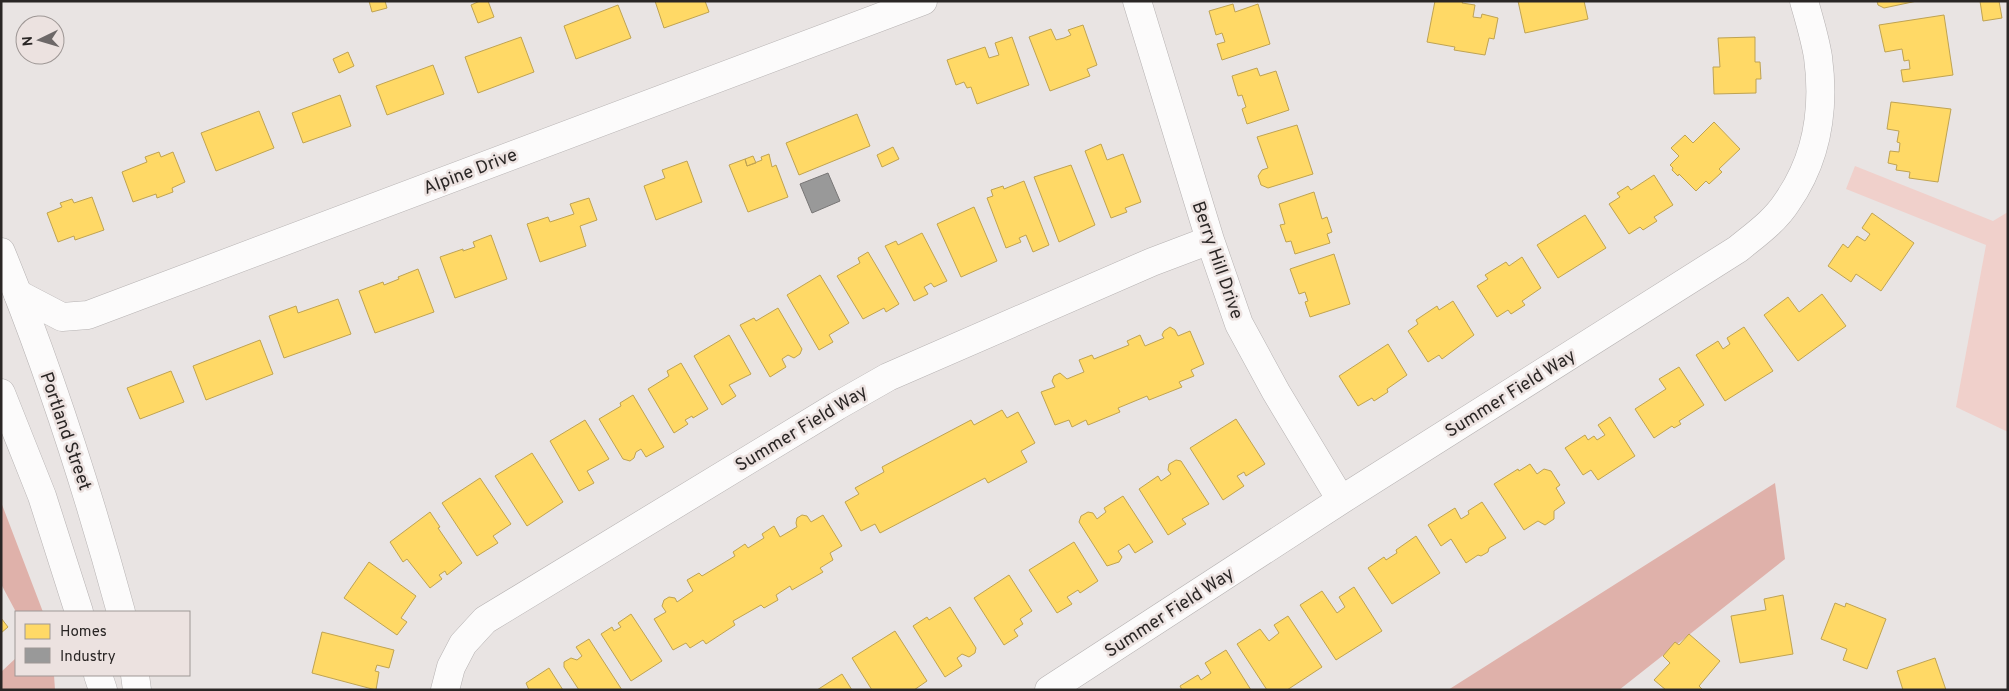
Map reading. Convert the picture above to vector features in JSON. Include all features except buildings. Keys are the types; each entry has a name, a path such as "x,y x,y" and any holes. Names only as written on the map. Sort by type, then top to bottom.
{"street":[{"name":"Alpine Drive","path":"18,294 62,316 88,315 923,1"},
{"name":"Berry Hill Drive","path":"1137,1 1210,240 1240,324 1276,392 1341,500"},
{"name":"Summer Field Way","path":"1049,690 1341,500 1738,249 1766,227 1787,203 1809,163 1817,133 1821,99 1818,56 1804,1"},
{"name":"Summer Field Way","path":"445,690 451,667 463,644 485,620 837,406 888,377 1152,262 1210,240"},
{"name":"Portland Street","path":"1,252 18,294 94,512 121,611"},
{"path":"1,393 42,496 79,611"},
{"path":"98,676 103,690"},
{"path":"135,676 137,690"}],"shaded area":[{"path":"1855,166 1993,221 2008,212 2008,432 1956,407 1986,245 1846,189"},
{"path":"1775,483 1785,559 1619,690 1448,690"},
{"path":"1,502 43,611 15,611 1,584"},
{"path":"15,659 15,676 54,676 55,690 1,690 1,672"}]}
